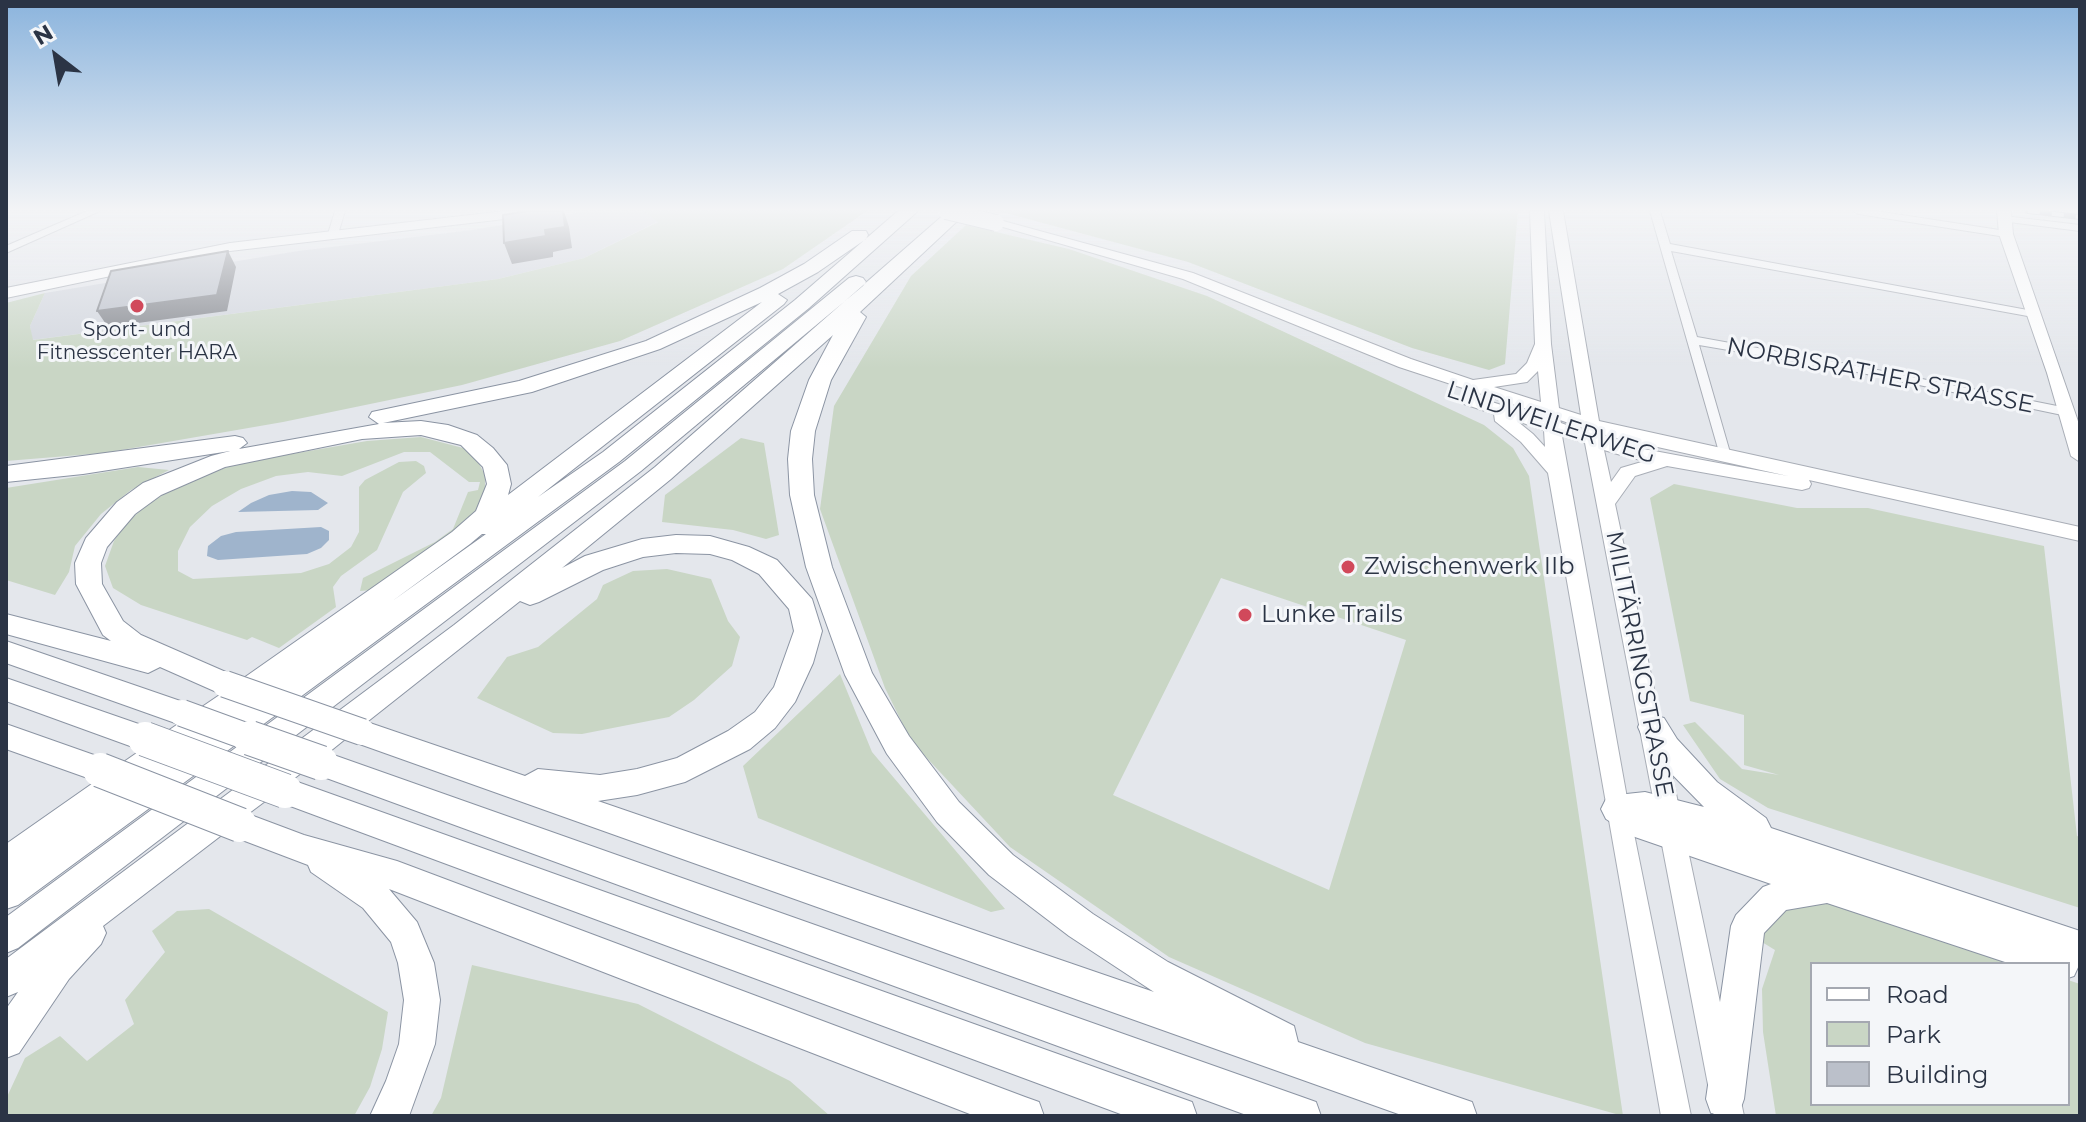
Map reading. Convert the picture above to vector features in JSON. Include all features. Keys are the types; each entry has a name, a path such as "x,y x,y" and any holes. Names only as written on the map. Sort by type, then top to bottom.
{"highway":[{"path":"6,474 83,466 261,439 524,387 638,350 711,319 818,263"},
{"path":"281,667 458,546 822,263"},
{"path":"6,894 611,457 849,263"},
{"path":"6,937 633,466 877,263"},
{"path":"6,980 464,632 663,473 902,263"},
{"path":"894,271 841,339 820,380 803,431 800,459 802,495 828,595 859,675 898,745 948,812 1001,865 1081,925 1155,974 1362,1081"},
{"path":"6,861 281,667 485,517 494,504 499,484 495,465 485,453 469,440 448,432 421,428 362,432 219,461 152,489 126,508 95,544 88,563 89,584 100,606 113,628 131,642 225,684"},
{"path":"459,766 558,786 600,788 685,769 739,740 765,720 785,694 799,663 808,631 802,606 768,567 740,553 710,545 676,544 642,548 594,563 464,632"},
{"path":"6,624 225,684 1458,1116"},
{"path":"6,652 1302,1116"},
{"path":"6,689 1178,1116"},
{"path":"1653,727 1666,748 1706,791 1732,813 1782,844"},
{"path":"8,737 303,849 397,876 1025,1116"},
{"path":"1617,809 1643,826 1670,823 1782,844 2080,947"},
{"path":"1670,823 1832,890 2056,962"},
{"path":"6,1040 57,967 182,848"},
{"path":"303,849 375,897 405,933 416,963 422,1000 417,1044 403,1088 389,1116"},
{"path":"1727,1108 1748,926 1775,898 1799,890 1832,890"}],"street":[{"path":"6,293 150,263"},
{"name":"LINDWEILERWEG","path":"1142,263 1188,276 1552,421 1669,462 1787,482 1870,489"},
{"name":"MILITÄRRINGSTRASSE","path":"1539,263 1543,344 1557,471 1676,1116"},
{"name":"MILITÄRRINGSTRASSE","path":"1564,263 1592,434 1727,1108"},
{"path":"1671,263 1725,456"},
{"path":"1756,263 2033,314"},
{"path":"2017,263 2080,456"},
{"name":"LINDWEILERWEG","path":"1337,336 1399,369 1484,406 1552,421"},
{"name":"NORBISRATHER STRASSE","path":"1692,340 1857,369 2067,412"},
{"path":"1465,384 1490,384 1521,378 1535,365 1543,344"},
{"path":"1484,406 1527,438 1557,471"},
{"name":"LINDWEILERWEG","path":"1592,434 1725,456 2080,534"},
{"path":"1606,503 1628,472 1669,462"}],"shaded area":[{"path":"224,263 562,263 498,279 32,340 30,326 45,293"}],"green space":[{"path":"562,263 791,263 620,341 462,385 283,422 104,453 6,461 6,303 45,293 30,326 33,340 498,279"},
{"path":"925,263 1111,263 1207,296 1484,425 1513,448 1529,476 1623,1116 1365,1043 1169,957 1010,847 911,741 885,688 820,509 834,406 911,276","holes":["1221,578 1406,640 1329,890 1113,795"]},
{"path":"1192,263 1514,263 1505,364 1489,370 1412,348"},
{"path":"421,437 463,448 476,458 485,475 485,491 478,509 457,530 373,590 360,591 363,578 435,542 453,529 468,492 478,490 480,482 469,482 430,452 404,452 342,476 308,472 276,476 241,489 212,506 190,527 178,551 178,571 193,579 301,573 329,564 351,547 359,532 359,487 365,480 399,462 416,461 424,466 426,473 403,492 377,550 341,576 333,587 336,607 279,648 252,637 247,640 141,605 113,588 105,566 114,541 125,524 172,489 205,474 245,462 367,441"},
{"path":"741,438 764,443 779,535 766,539 733,530 662,522 665,495"},
{"path":"138,467 169,470 131,490 101,514 75,546 69,572 55,595 6,580 6,488"},
{"path":"1674,484 1797,508 1868,508 2044,546 2077,836 2080,837 2080,908 1768,808 1720,779 1683,725 1695,722 1742,769 1779,775 1744,765 1744,715 1690,701 1650,498"},
{"path":"667,569 711,579 728,621 740,637 732,666 694,700 669,717 582,734 553,733 477,698 507,657 538,647 597,599 603,585 633,571"},
{"path":"840,674 872,752 1005,909 991,912 758,818 743,766"},
{"path":"1825,902 2015,962 1810,962 1810,1106 2070,1106 2070,981 2080,984 2080,1116 1776,1116 1763,1032 1762,989 1775,950 1757,939 1778,911"},
{"path":"209,909 388,1012 382,1049 370,1087 354,1116 6,1116 6,1099 25,1058 60,1036 87,1061 134,1024 125,1000 165,952 152,931 177,911"},
{"path":"472,965 638,1004 790,1081 830,1116 431,1116 441,1098"}],"water":[{"path":"311,492 328,503 318,510 238,512 269,495"},
{"path":"321,527 329,531 329,540 321,548 307,554 218,560 207,556 208,546 221,536 236,532"}],"building":[{"path":"156,263 225,263 217,295 97,311 111,271"}],"place":[{"name":"Sport- und Fitnesscenter HARA","path":"137,306"},
{"name":"Zwischenwerk IIb","path":"1348,567"},
{"name":"Lunke Trails","path":"1245,615"}]}
